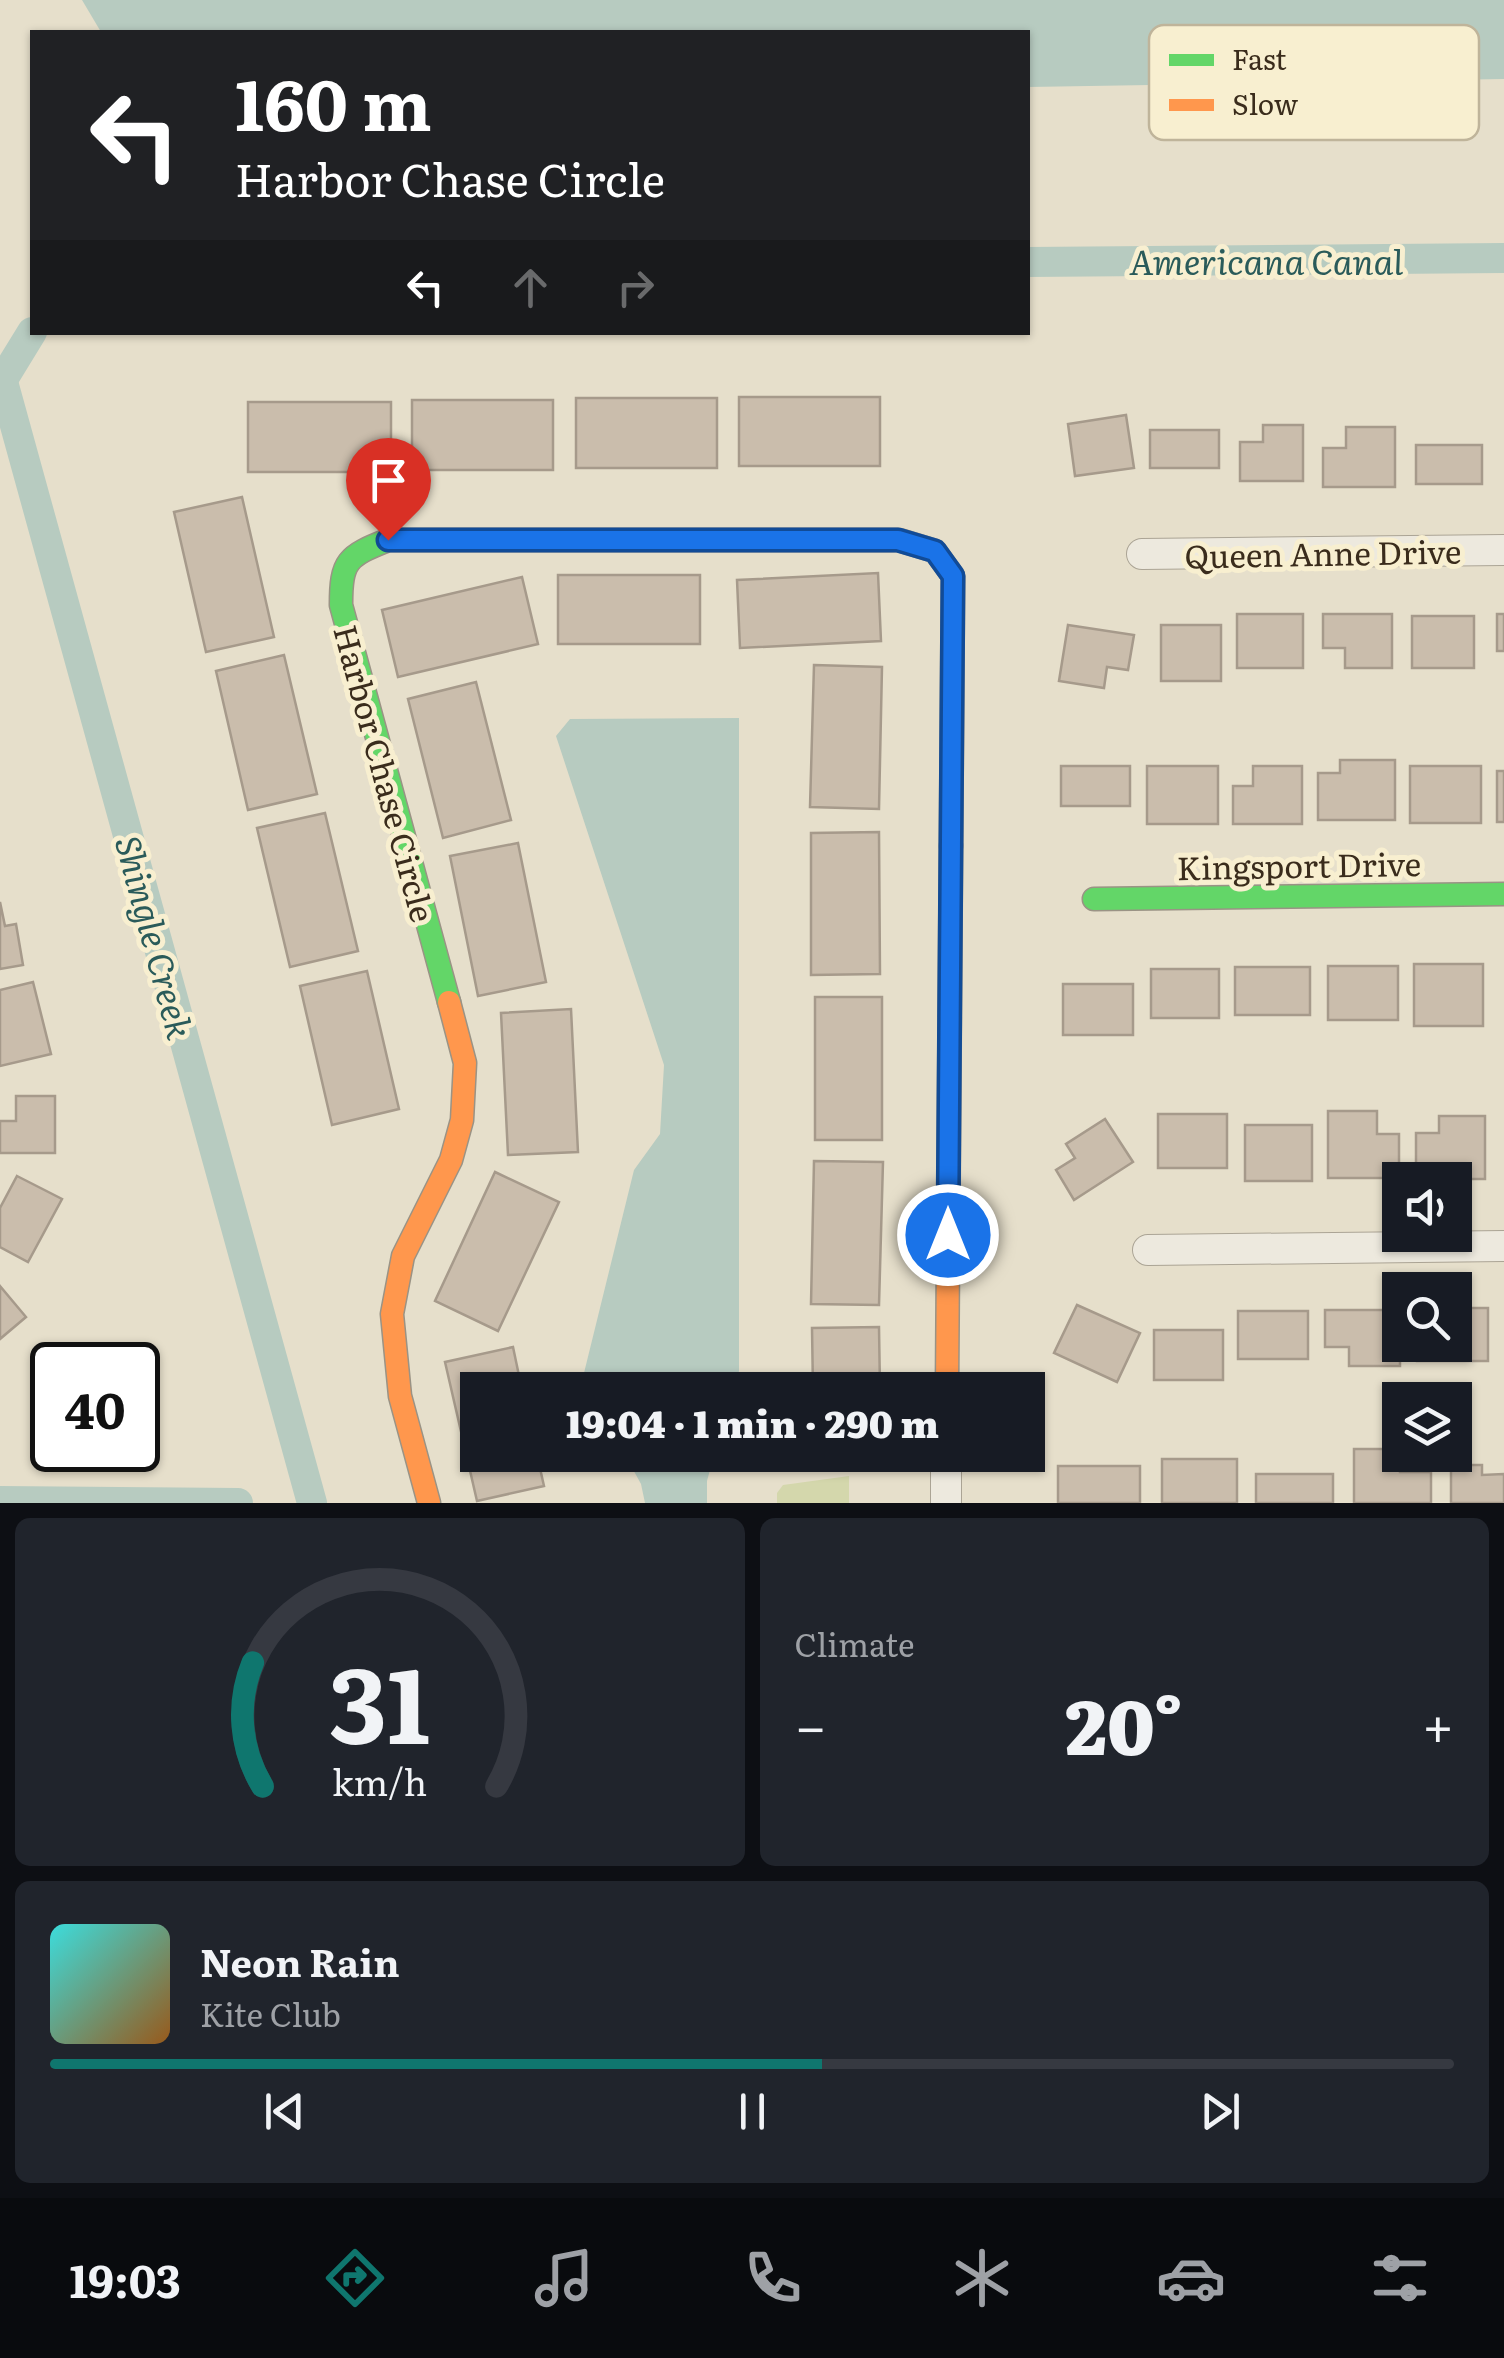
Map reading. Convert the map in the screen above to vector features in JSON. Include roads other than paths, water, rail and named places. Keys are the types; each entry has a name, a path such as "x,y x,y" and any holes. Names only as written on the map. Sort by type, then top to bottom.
{"street":[{"name":"Harbor Chase Circle","path":"429,1503 395,1378 395,1284 410,1240 446,1171 465,1117 465,1063 340,605 340,572 359,551 388,540 898,540 935,551 953,576 947,1372"},
{"name":"Queen Anne Drive","path":"1142,554 1504,550"},
{"name":"Kingsport Drive","path":"1094,899 1504,894"},
{"path":"1148,1250 1504,1246"},
{"path":"946,1472 946,1503"}],"waterway":[{"name":"Americana Canal","path":"1030,262 1504,258"},
{"name":"Americana Canal","path":"2,381 30,335"},
{"name":"Shingle Creek","path":"0,371 312,1503"},
{"path":"0,1501 238,1503"}]}
